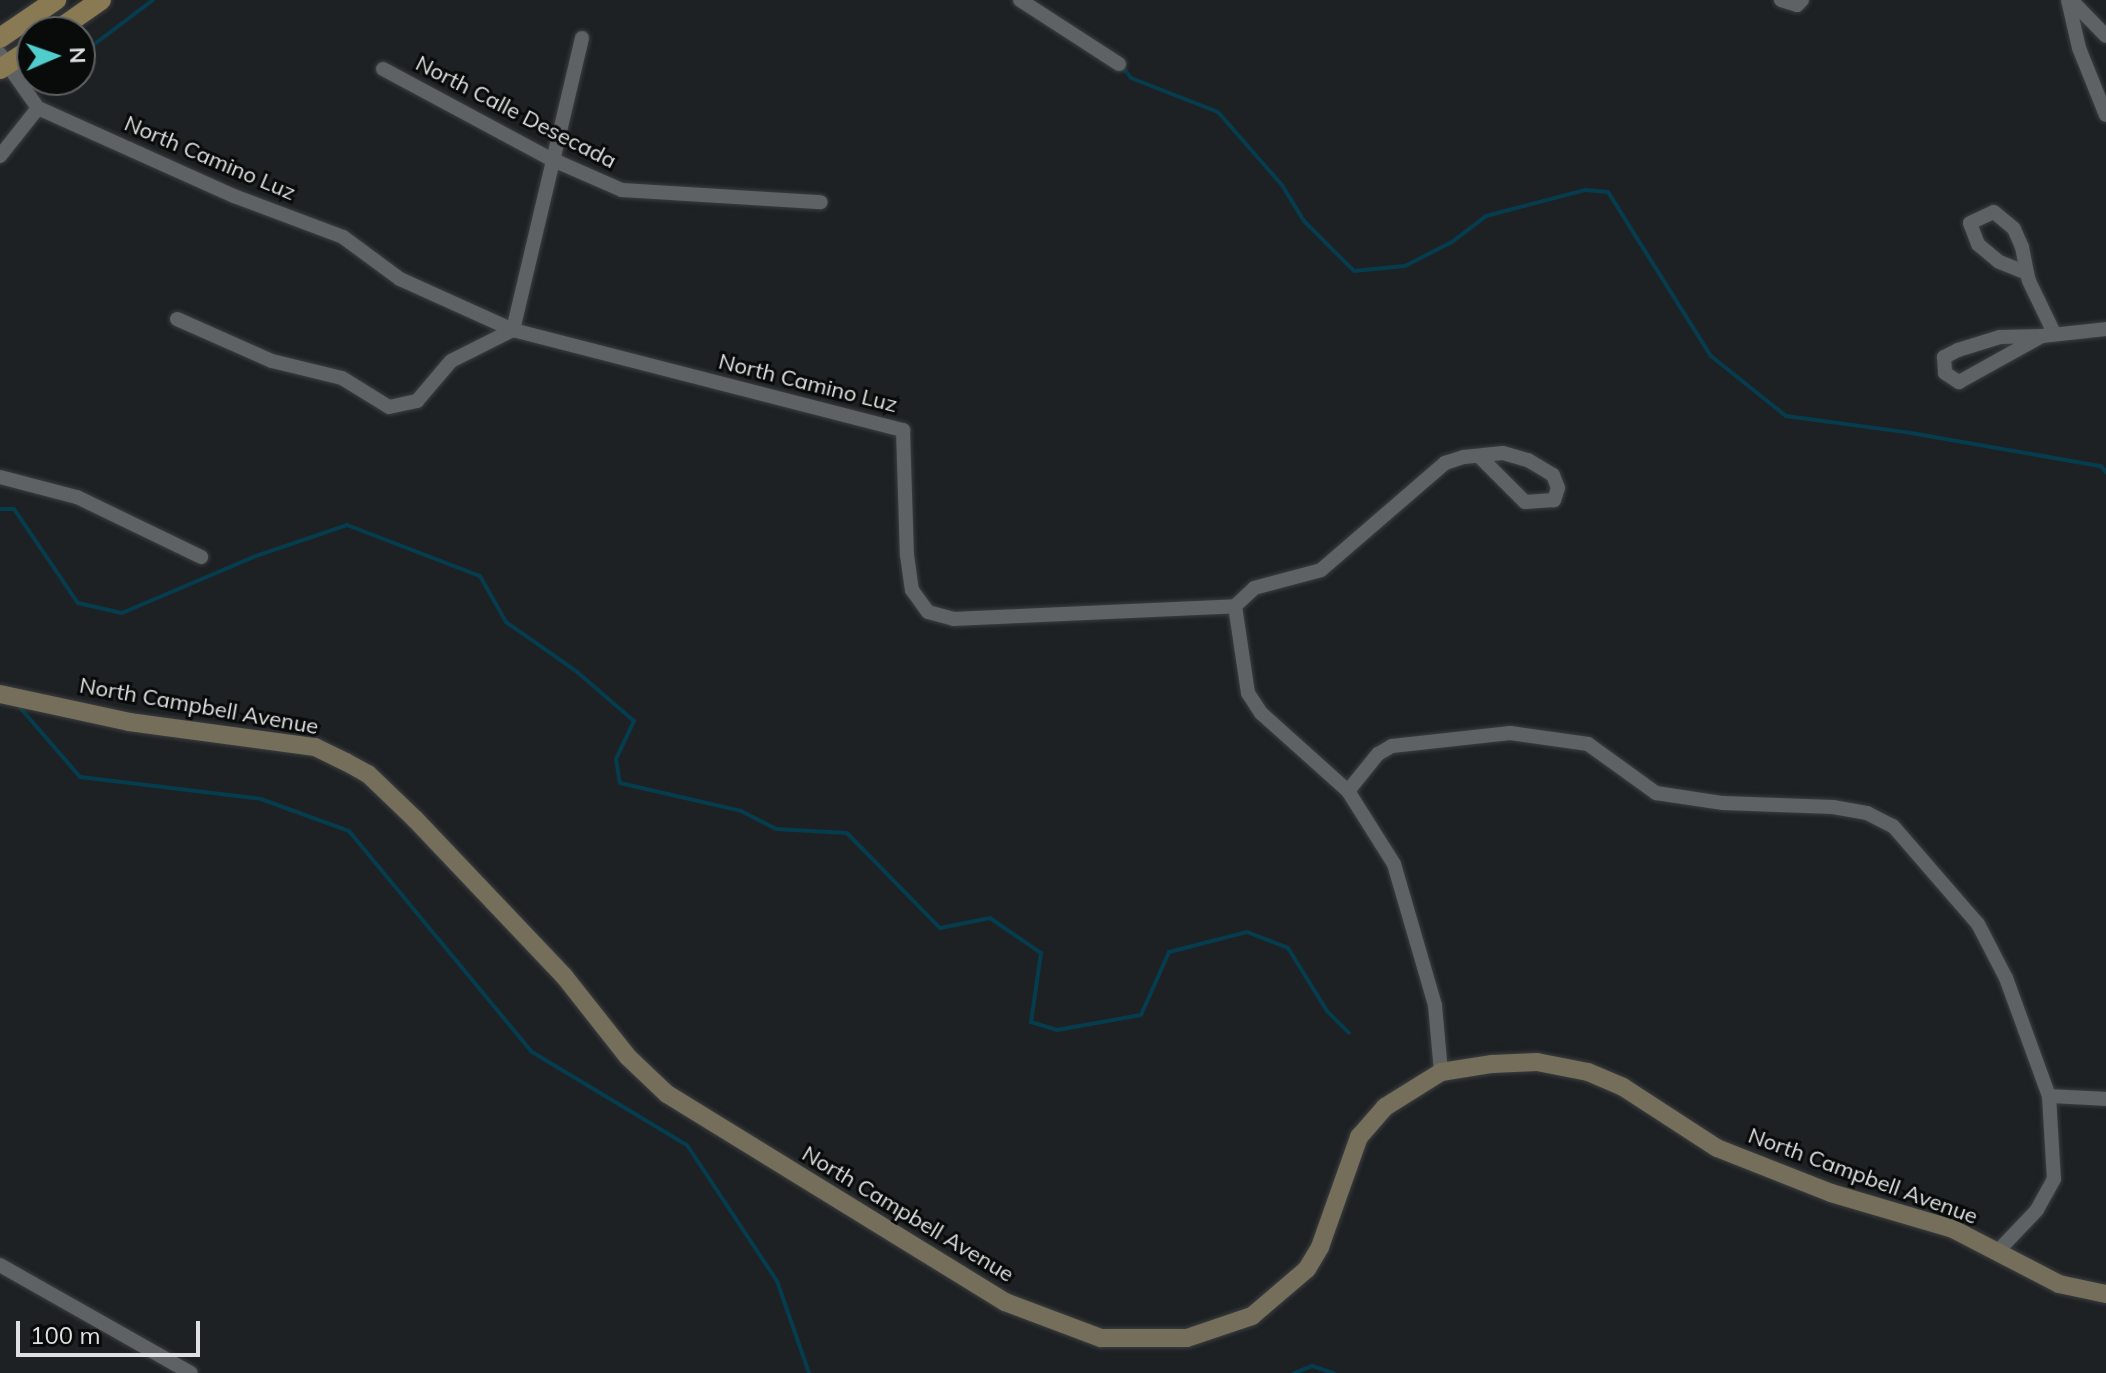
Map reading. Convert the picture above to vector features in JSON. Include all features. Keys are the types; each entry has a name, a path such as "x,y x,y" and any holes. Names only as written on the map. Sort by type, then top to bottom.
{"main road":[{"path":"0,38 56,0"},
{"path":"78,16 101,0"},
{"name":"North Campbell Avenue","path":"5,695 129,722 315,747 368,774 564,976 628,1057 667,1094 1005,1302 1101,1338 1187,1338 1252,1316 1307,1269 1320,1247 1359,1137 1404,1091 1441,1072 1537,1062 1588,1072 1623,1087 1717,1148 1831,1193 1953,1229 2059,1284 2106,1294"}],"street":[{"path":"1020,0 1119,64"},
{"path":"1781,0 1797,5 1802,0"},
{"path":"2070,0 2106,36"},
{"path":"2070,0 2079,48 2106,115"},
{"path":"177,319 272,361 342,378 374,400 402,408 417,401 451,361 513,330 582,38"},
{"name":"North Camino Luz","path":"2,63 38,108 234,196 343,237 400,279 513,330 903,430 912,590 928,612 939,617 1235,606"},
{"name":"North Calle Desecada","path":"383,69 551,159 622,190 821,202"},
{"path":"0,156 38,108"},
{"path":"2027,273 1998,261 1978,244 1970,223 1986,212 2002,215 2022,247 2027,273 2048,334"},
{"path":"2048,334 2001,363 1959,382 1945,373 1944,357 2000,337 2048,334 2104,333"},
{"path":"1441,1072 1435,1005 1406,898 1383,841 1348,791 1261,713 1248,693 1235,606 1254,588 1321,570 1425,476 1445,463 1503,453 1545,468 1558,488 1554,500 1525,502 1480,457"},
{"path":"0,477 77,497 201,557"},
{"path":"1348,791 1378,754 1392,746 1510,733 1588,744 1656,793 1723,803 1833,807 1881,818 1978,924 2006,978 2049,1096 2054,1179 2037,1210 1997,1252"},
{"path":"2049,1096 2106,1099"},
{"path":"0,1265 191,1373"}],"waterway":[{"path":"96,43 153,0"},
{"path":"1121,65 1131,78 1218,112 1282,185 1304,221 1354,271 1405,266 1452,242 1486,216 1585,190 1608,192 1711,356 1786,416 1911,433 2101,466 2106,472"},
{"path":"0,509 14,509 78,603 122,613 253,557 347,525 480,576 506,622 576,671 634,721 616,759 620,783 741,811 776,829 847,833 940,928 990,918 1041,953 1031,1022 1057,1030 1141,1015 1169,952 1247,932 1288,948 1327,1011 1349,1033"},
{"path":"16,703 80,777 261,799 349,831 532,1052 687,1145 777,1281 809,1373"},
{"path":"1294,1373 1312,1366 1334,1373"}]}
